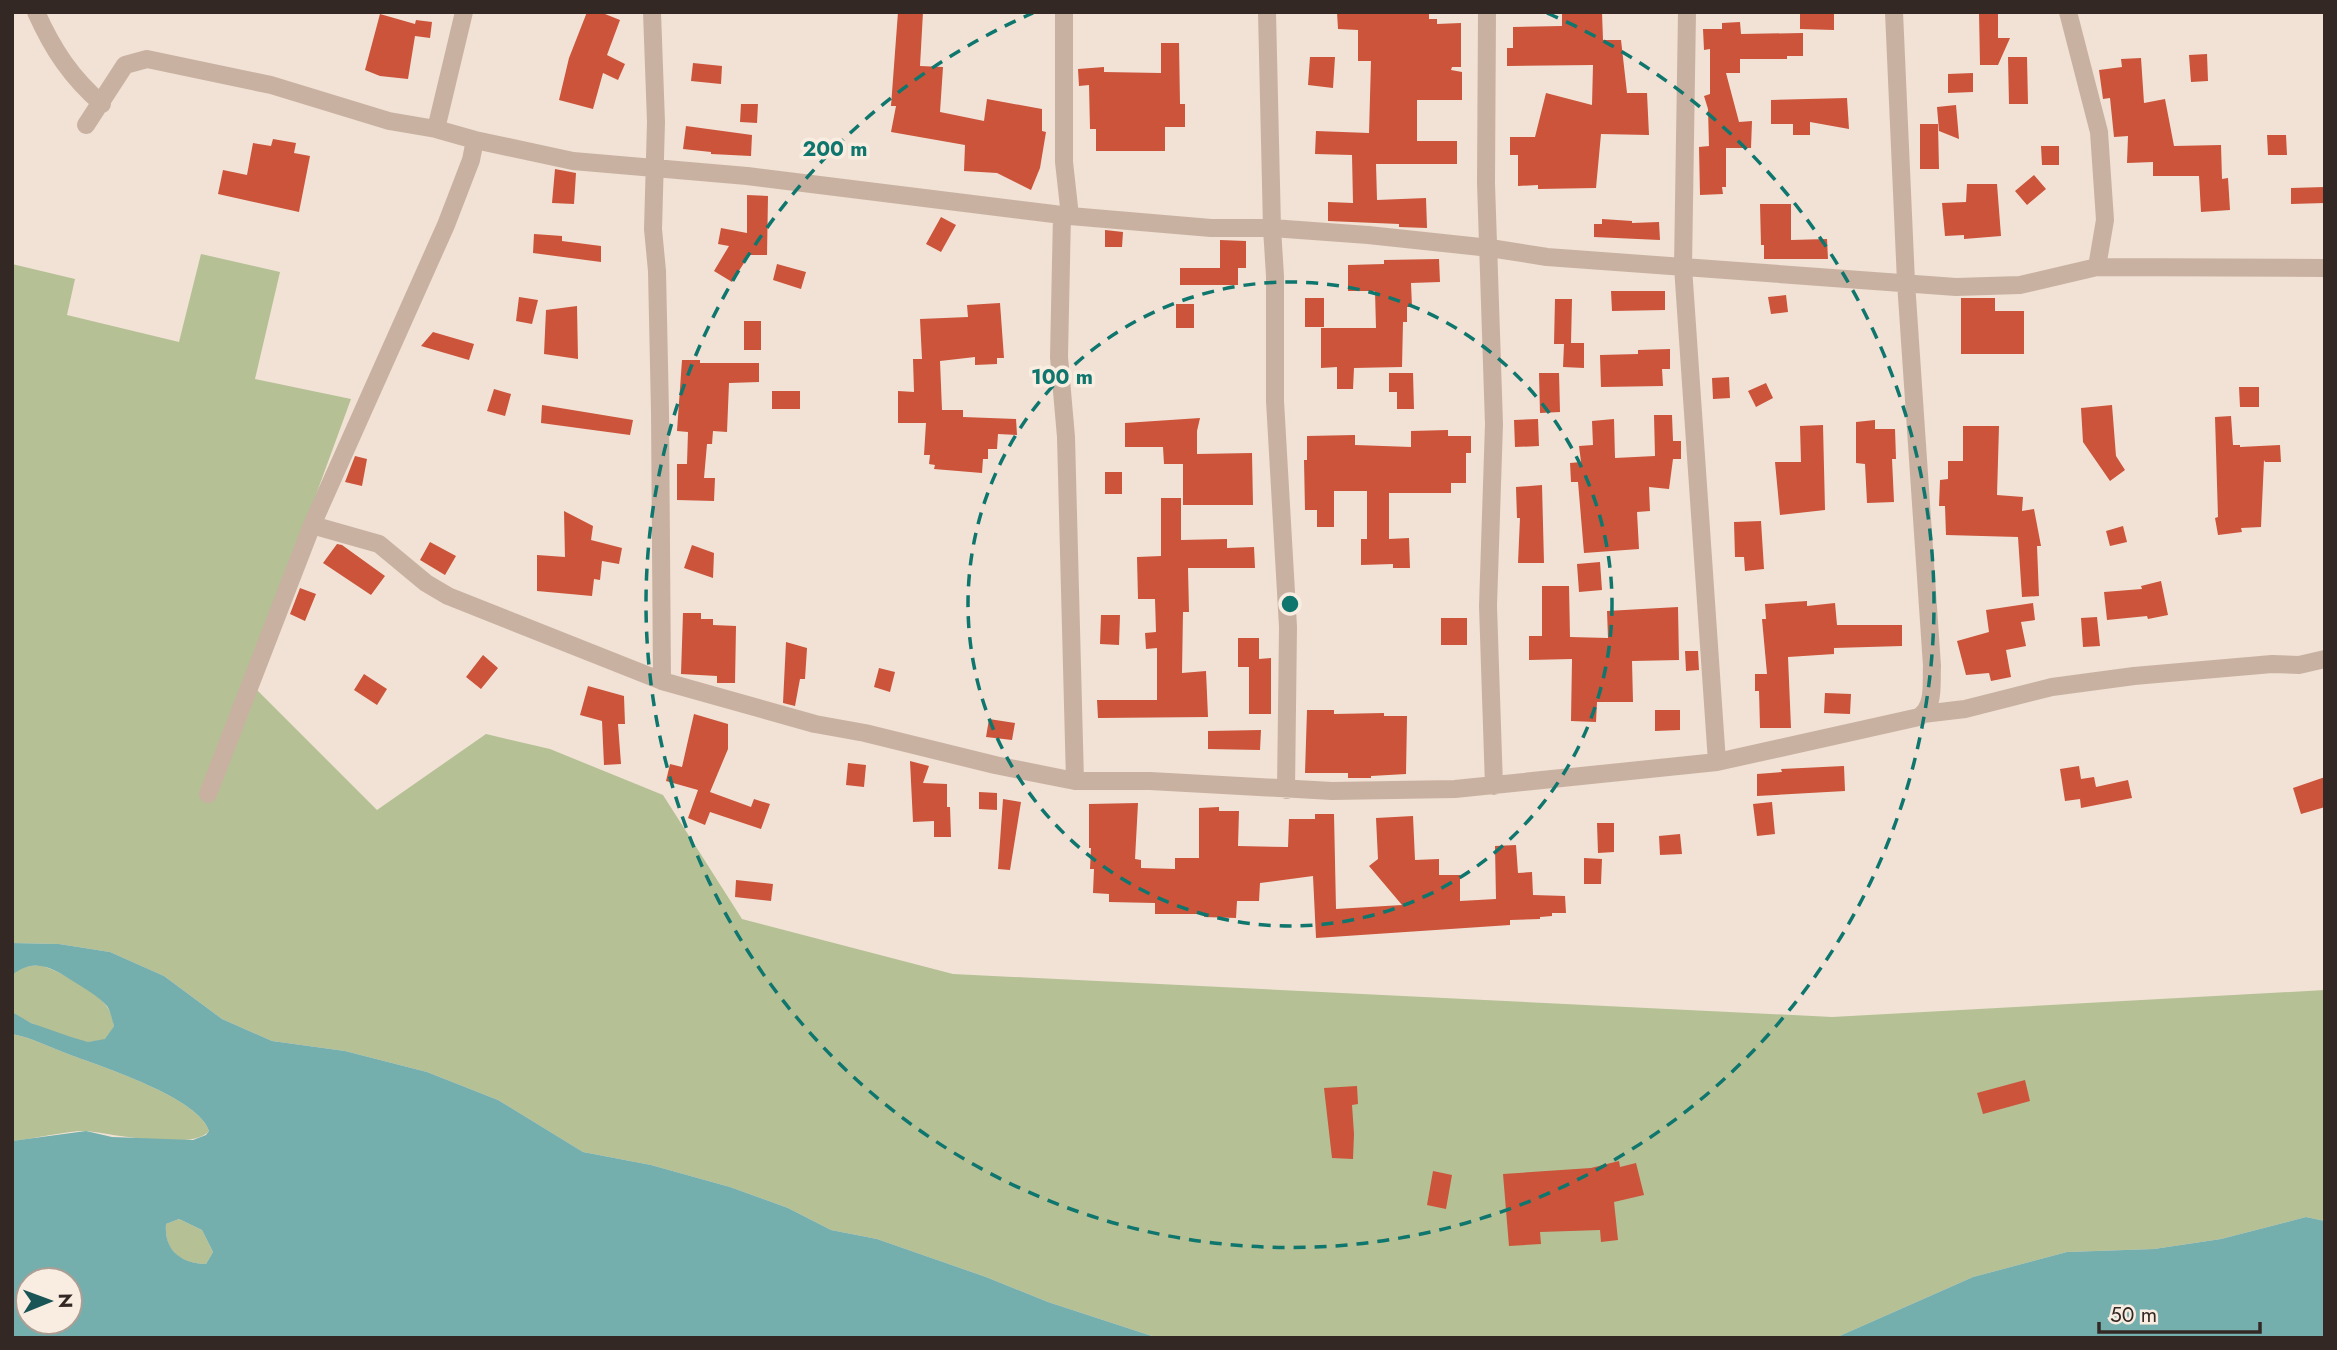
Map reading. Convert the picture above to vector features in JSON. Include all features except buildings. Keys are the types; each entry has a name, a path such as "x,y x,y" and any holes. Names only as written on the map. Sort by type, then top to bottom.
{"street":[{"path":"36,12 49,42 78,83 102,104"},
{"path":"436,128 464,12"},
{"path":"652,12 656,122 653,229 657,271 660,399 662,681"},
{"path":"1064,12 1066,216 1059,357 1066,437 1075,781"},
{"path":"1267,12 1275,276 1275,401 1288,627 1286,790"},
{"path":"1487,12 1486,183 1494,424 1488,606 1494,786"},
{"path":"1687,12 1683,267 1717,762"},
{"path":"1894,12 1906,282 1932,666 1931,698 1923,714"},
{"path":"2068,12 2099,132 2105,220 2097,267"},
{"path":"86,125 125,65 147,59 271,85 389,121 436,128 475,140 573,161 747,176 1066,216 1211,228 1272,228 1489,248 1547,257 1956,287 2020,285 2097,267 2325,268"},
{"path":"208,794 312,525 446,225 471,160 475,140"},
{"path":"312,525 379,544 426,583 448,596 662,681 815,724 1075,781 1150,780 1286,790 1428,790 1494,786 1717,762 1923,714 1965,709 2052,687 2134,676 2272,664 2299,665 2325,659"}],"green space":[{"path":"201,254 280,272 255,379 351,399 248,681 377,810 486,734 550,749 663,795 742,919 953,974 1832,1017 2325,990 2325,1221 2306,1217 2221,1239 2154,1249 2067,1252 1973,1277 1835,1338 1158,1338 1048,1302 877,1239 831,1230 788,1208 730,1187 651,1165 583,1152 498,1100 427,1072 345,1051 272,1041 222,1019 164,976 110,952 59,944 12,943 12,264 75,279 67,315 179,342"},
{"path":"40,965 78,983 104,1003 114,1026 105,1040 88,1042 71,1038 37,1026 12,1012 12,975 22,967"},
{"path":"12,1034 34,1040 169,1095 202,1119 209,1131 200,1137 170,1141 87,1131 12,1141"},
{"path":"179,1219 202,1230 213,1252 206,1264 181,1258 171,1248 166,1224"}],"water":[{"path":"12,943 59,944 110,952 164,976 222,1019 272,1041 345,1051 427,1072 498,1100 583,1152 651,1165 730,1187 788,1208 831,1230 877,1239 1048,1302 1158,1338 12,1338 12,1141 86,1131 112,1137 193,1140 209,1131 202,1119 169,1095 34,1040 12,1034 12,1012 31,1023 88,1042 105,1039 114,1026 104,1002 60,973 37,965 21,969 12,975","holes":["179,1219 202,1230 213,1252 206,1264 189,1261 176,1254 168,1242 166,1224"]},
{"path":"2306,1217 2325,1221 2325,1338 1835,1338 1973,1277 2067,1252 2154,1249 2221,1239"}]}
